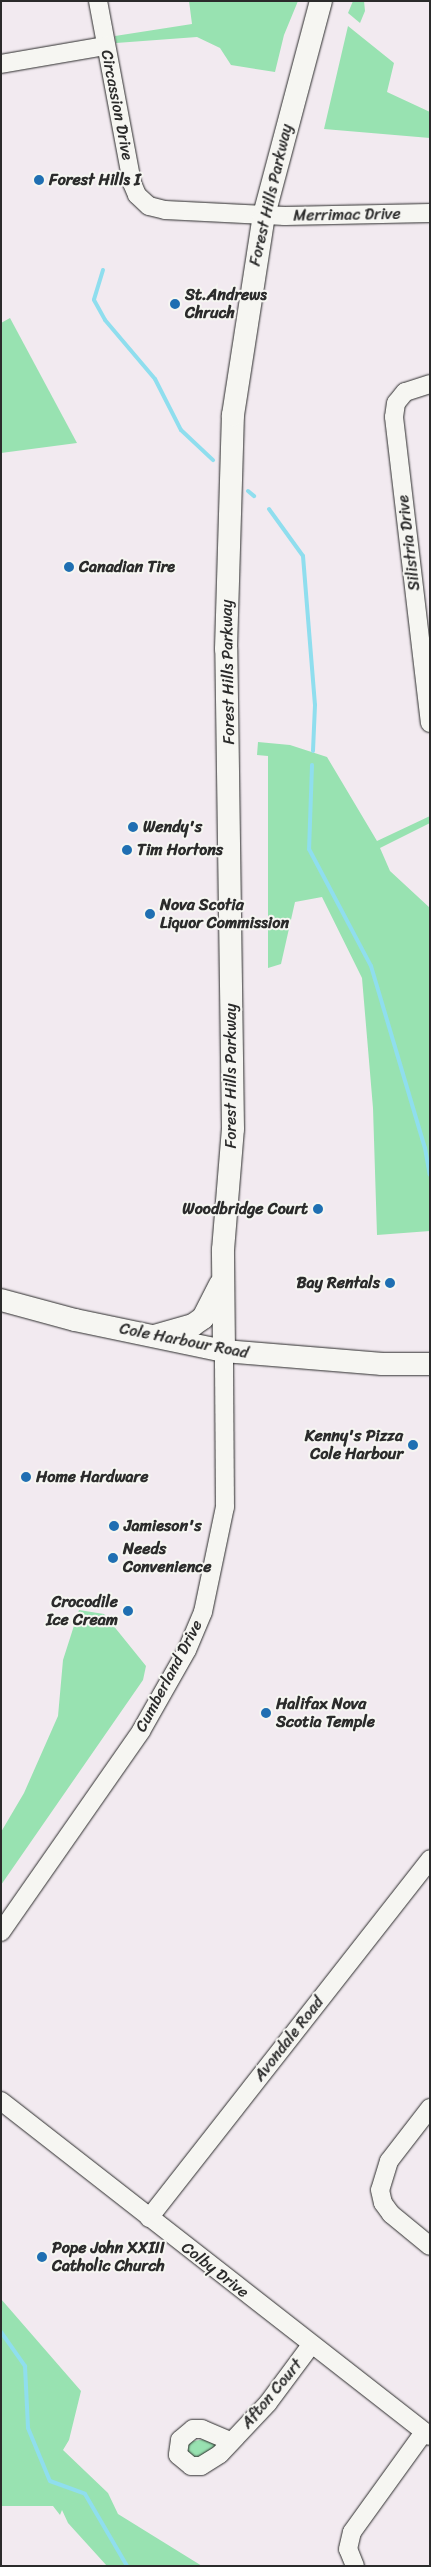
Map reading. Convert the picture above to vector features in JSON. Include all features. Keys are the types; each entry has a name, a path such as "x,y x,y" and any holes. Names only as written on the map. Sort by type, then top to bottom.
{"main road":[{"name":"Forest Hills Parkway","path":"224,1351 222,1279 233,1129 226,649 233,415 264,215 321,1"},
{"path":"153,1337 193,1325 206,1315 222,1279"},
{"name":"Cole Harbour Road","path":"1,1300 153,1337 224,1351 382,1364 430,1364"}],"street":[{"name":"Circassion Drive","path":"98,1 105,46 136,195 149,206 165,210 264,215"},
{"path":"1,64 105,46"},
{"name":"Merrimac Drive","path":"264,215 430,213"},
{"name":"Silistria Drive","path":"430,384 405,392 396,403 394,417 430,723"},
{"name":"Cumberland Drive","path":"1,1932 140,1732 187,1650 204,1612 225,1507 224,1351"},
{"name":"Avondale Road","path":"149,2218 430,1859"},
{"name":"Colby Drive","path":"1,2100 310,2345 427,2434"},
{"path":"430,2108 389,2161 380,2190 383,2203 391,2214 430,2246"},
{"name":"Afton Court","path":"230,2441 268,2403 310,2345"},
{"path":"355,2566 348,2549 352,2532 427,2434"}],"green space":[{"path":"189,1 298,1 284,35 275,72 231,65 220,48 197,37 116,43 115,36 192,24"},
{"path":"353,1 364,1 365,11 360,23 348,13"},
{"path":"348,26 394,63 387,92 430,112 430,138 324,129"},
{"path":"10,318 77,443 1,453 1,323"},
{"path":"258,742 290,745 327,757 377,841 430,816 430,823 380,848 390,871 430,908 430,1231 377,1235 373,1108 362,978 322,897 295,902 281,964 268,968 268,756 257,755"},
{"path":"79,1610 104,1614 146,1666 143,1680 1,1885 1,1832 24,1793 58,1716 63,1660"},
{"path":"1,2299 81,2391 69,2440 63,2450 108,2493 118,2514 202,2566 107,2566 68,2523 62,2510 60,2515 53,2506 1,2506"},
{"path":"206,2439 220,2444 201,2460 184,2456 187,2442"}],"waterway":[{"path":"103,270 94,300 105,320 155,379 181,430 213,460"},
{"path":"248,491 254,496"},
{"path":"269,509 303,556 315,705 313,751"},
{"path":"312,765 309,849 371,966 425,1148 430,1175"},
{"path":"1,2332 25,2366 28,2428 50,2481 85,2494 127,2566"}],"place":[{"name":"Forest Hills I","path":"39,180"},
{"name":"St.Andrews Chruch","path":"175,304"},
{"name":"Canadian Tire","path":"69,567"},
{"name":"Wendy's","path":"133,827"},
{"name":"Tim Hortons","path":"127,850"},
{"name":"Nova Scotia Liquor Commission","path":"150,914"},
{"name":"Woodbridge Court","path":"318,1209"},
{"name":"Bay Rentals","path":"390,1283"},
{"name":"Kenny's Pizza Cole Harbour","path":"413,1445"},
{"name":"Home Hardware","path":"26,1477"},
{"name":"Jamieson's","path":"114,1526"},
{"name":"Needs Convenience","path":"113,1558"},
{"name":"Crocodile Ice Cream","path":"128,1611"},
{"name":"Halifax Nova Scotia Temple","path":"266,1713"},
{"name":"Pope John XXIII Catholic Church","path":"42,2257"}]}
